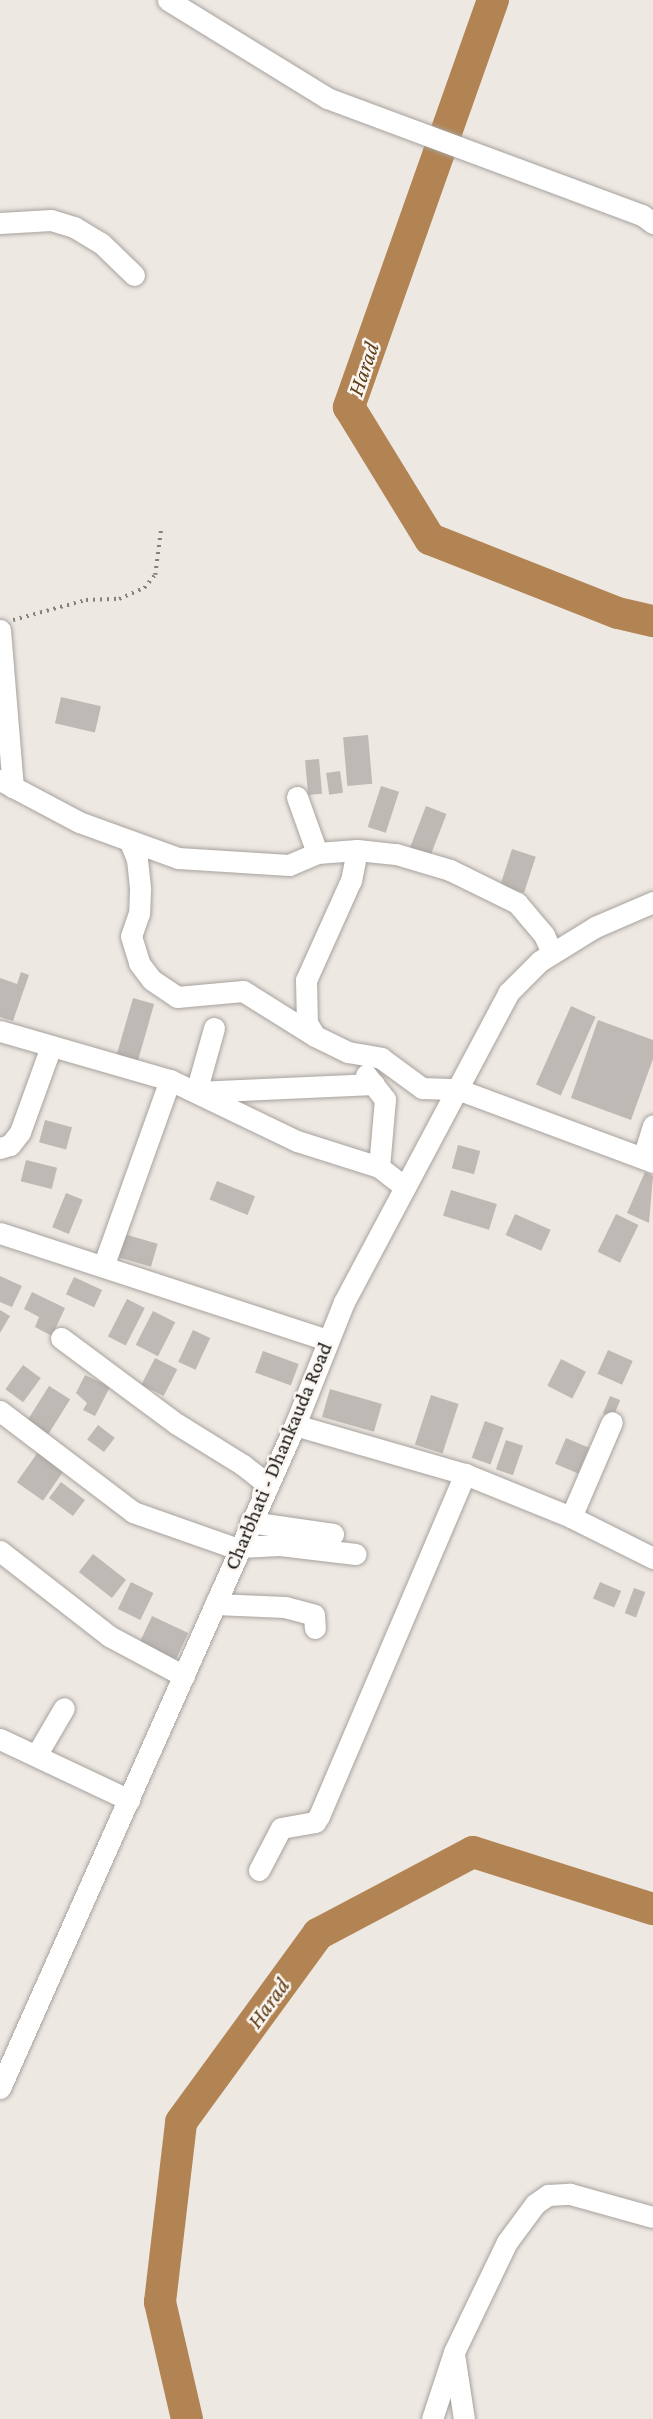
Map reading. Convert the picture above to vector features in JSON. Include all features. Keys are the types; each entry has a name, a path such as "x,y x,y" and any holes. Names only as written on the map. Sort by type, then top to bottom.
{"street":[{"path":"168,0 327,98 648,219"},
{"path":"0,223 51,220 74,227 102,243 134,275"},
{"path":"0,630 6,784 79,822 178,858 289,865 317,853 356,849 396,854 450,870 517,903 544,935 552,953"},
{"path":"297,797 317,853"},
{"path":"130,842 137,859 139,890 139,913 131,936 139,963 152,980 177,998 243,991 355,1062 378,1090 379,1167"},
{"path":"356,849 351,880 306,980 307,1023 321,1040 381,1058 422,1088 457,1089 648,1160 653,1126"},
{"name":"Charbhati - Dhankauda Road","path":"0,2088 22,2032 129,1800 295,1425 328,1340 405,1187 508,993 552,953 595,927 653,902"},
{"path":"196,1092 214,1028"},
{"path":"0,1031 50,1049 170,1080 297,1141 379,1167 405,1187"},
{"path":"0,1148 10,1145 20,1132 50,1049"},
{"path":"196,1092 378,1090 409,1078"},
{"path":"104,1264 170,1080"},
{"path":"0,1233 104,1264 328,1340"},
{"path":"61,1338 266,1483 260,1500"},
{"path":"0,1411 133,1513 239,1548 280,1545 355,1554"},
{"path":"571,1517 612,1422"},
{"path":"295,1425 465,1474 571,1517 653,1558"},
{"path":"259,1870 281,1828 315,1822 319,1816 465,1474"},
{"path":"250,1522 333,1534"},
{"path":"0,1551 108,1636 184,1676"},
{"path":"215,1604 285,1607 314,1615 315,1628"},
{"path":"37,1754 64,1708"},
{"path":"0,1740 37,1754 129,1800"},
{"path":"432,2419 454,2352 507,2242 548,2195 612,2203 653,2217"},
{"path":"454,2352 464,2419"}],"path":[{"path":"0,624 86,600 119,599 144,588 155,575 161,528"}],"building":[{"path":"61,697 101,706 95,733 55,723"},
{"path":"368,735 372,784 347,786 343,737"},
{"path":"319,759 322,794 308,795 305,760"},
{"path":"340,771 343,793 329,795 326,773"},
{"path":"381,786 399,792 386,833 368,827"},
{"path":"426,806 447,814 429,861 408,853"},
{"path":"512,849 536,857 524,893 500,885"},
{"path":"21,972 29,975 13,1021 0,1017 0,978 17,984"},
{"path":"133,998 154,1004 138,1061 117,1055"},
{"path":"571,1006 596,1017 561,1096 536,1085"},
{"path":"598,1020 653,1040 653,1059 631,1120 571,1098"},
{"path":"45,1120 72,1127 66,1149 39,1142"},
{"path":"458,1145 480,1151 474,1174 452,1168"},
{"path":"26,1160 57,1168 52,1189 21,1181"},
{"path":"645,1172 653,1176 649,1223 627,1213"},
{"path":"217,1181 255,1196 248,1215 210,1200"},
{"path":"451,1190 497,1204 489,1230 443,1216"},
{"path":"66,1193 83,1200 69,1234 52,1227"},
{"path":"515,1214 551,1230 541,1251 506,1235"},
{"path":"616,1214 638,1225 620,1263 598,1252"},
{"path":"124,1234 158,1244 151,1267 117,1257"},
{"path":"0,1276 22,1286 12,1307 0,1302"},
{"path":"74,1277 102,1290 94,1307 66,1294"},
{"path":"32,1292 65,1308 52,1336 35,1327 39,1317 24,1309"},
{"path":"127,1299 145,1308 126,1346 108,1336"},
{"path":"0,1310 10,1316 0,1333"},
{"path":"153,1311 175,1322 158,1356 136,1345"},
{"path":"193,1330 210,1338 195,1370 178,1362"},
{"path":"608,1350 633,1361 622,1385 597,1374"},
{"path":"263,1351 299,1364 291,1386 255,1373"},
{"path":"155,1358 177,1369 164,1396 141,1385"},
{"path":"561,1359 586,1372 572,1398 547,1386"},
{"path":"23,1365 41,1378 23,1402 5,1389"},
{"path":"85,1375 110,1387 95,1416 83,1410 87,1403 76,1393"},
{"path":"49,1386 70,1399 48,1435 27,1422"},
{"path":"330,1389 382,1404 374,1432 322,1417"},
{"path":"431,1395 459,1404 443,1453 415,1444"},
{"path":"610,1396 620,1400 613,1418 603,1414"},
{"path":"485,1421 504,1428 490,1464 472,1458"},
{"path":"98,1425 115,1438 104,1452 87,1439"},
{"path":"566,1438 589,1448 578,1474 555,1464"},
{"path":"506,1440 523,1446 513,1475 496,1469"},
{"path":"38,1452 64,1470 43,1501 17,1482"},
{"path":"61,1482 85,1500 73,1516 49,1498"},
{"path":"93,1554 126,1580 112,1598 79,1572"},
{"path":"131,1582 153,1593 140,1620 118,1609"},
{"path":"600,1582 621,1591 614,1608 593,1599"},
{"path":"634,1588 645,1592 636,1617 625,1613"},
{"path":"152,1616 188,1633 175,1661 139,1644"}],"waterway":[{"name":"Harad","path":"493,0 349,407 430,539 618,613 653,621"},
{"name":"Harad","path":"187,2419 160,2302 181,2122 318,1934 473,1852 653,1909"}]}
